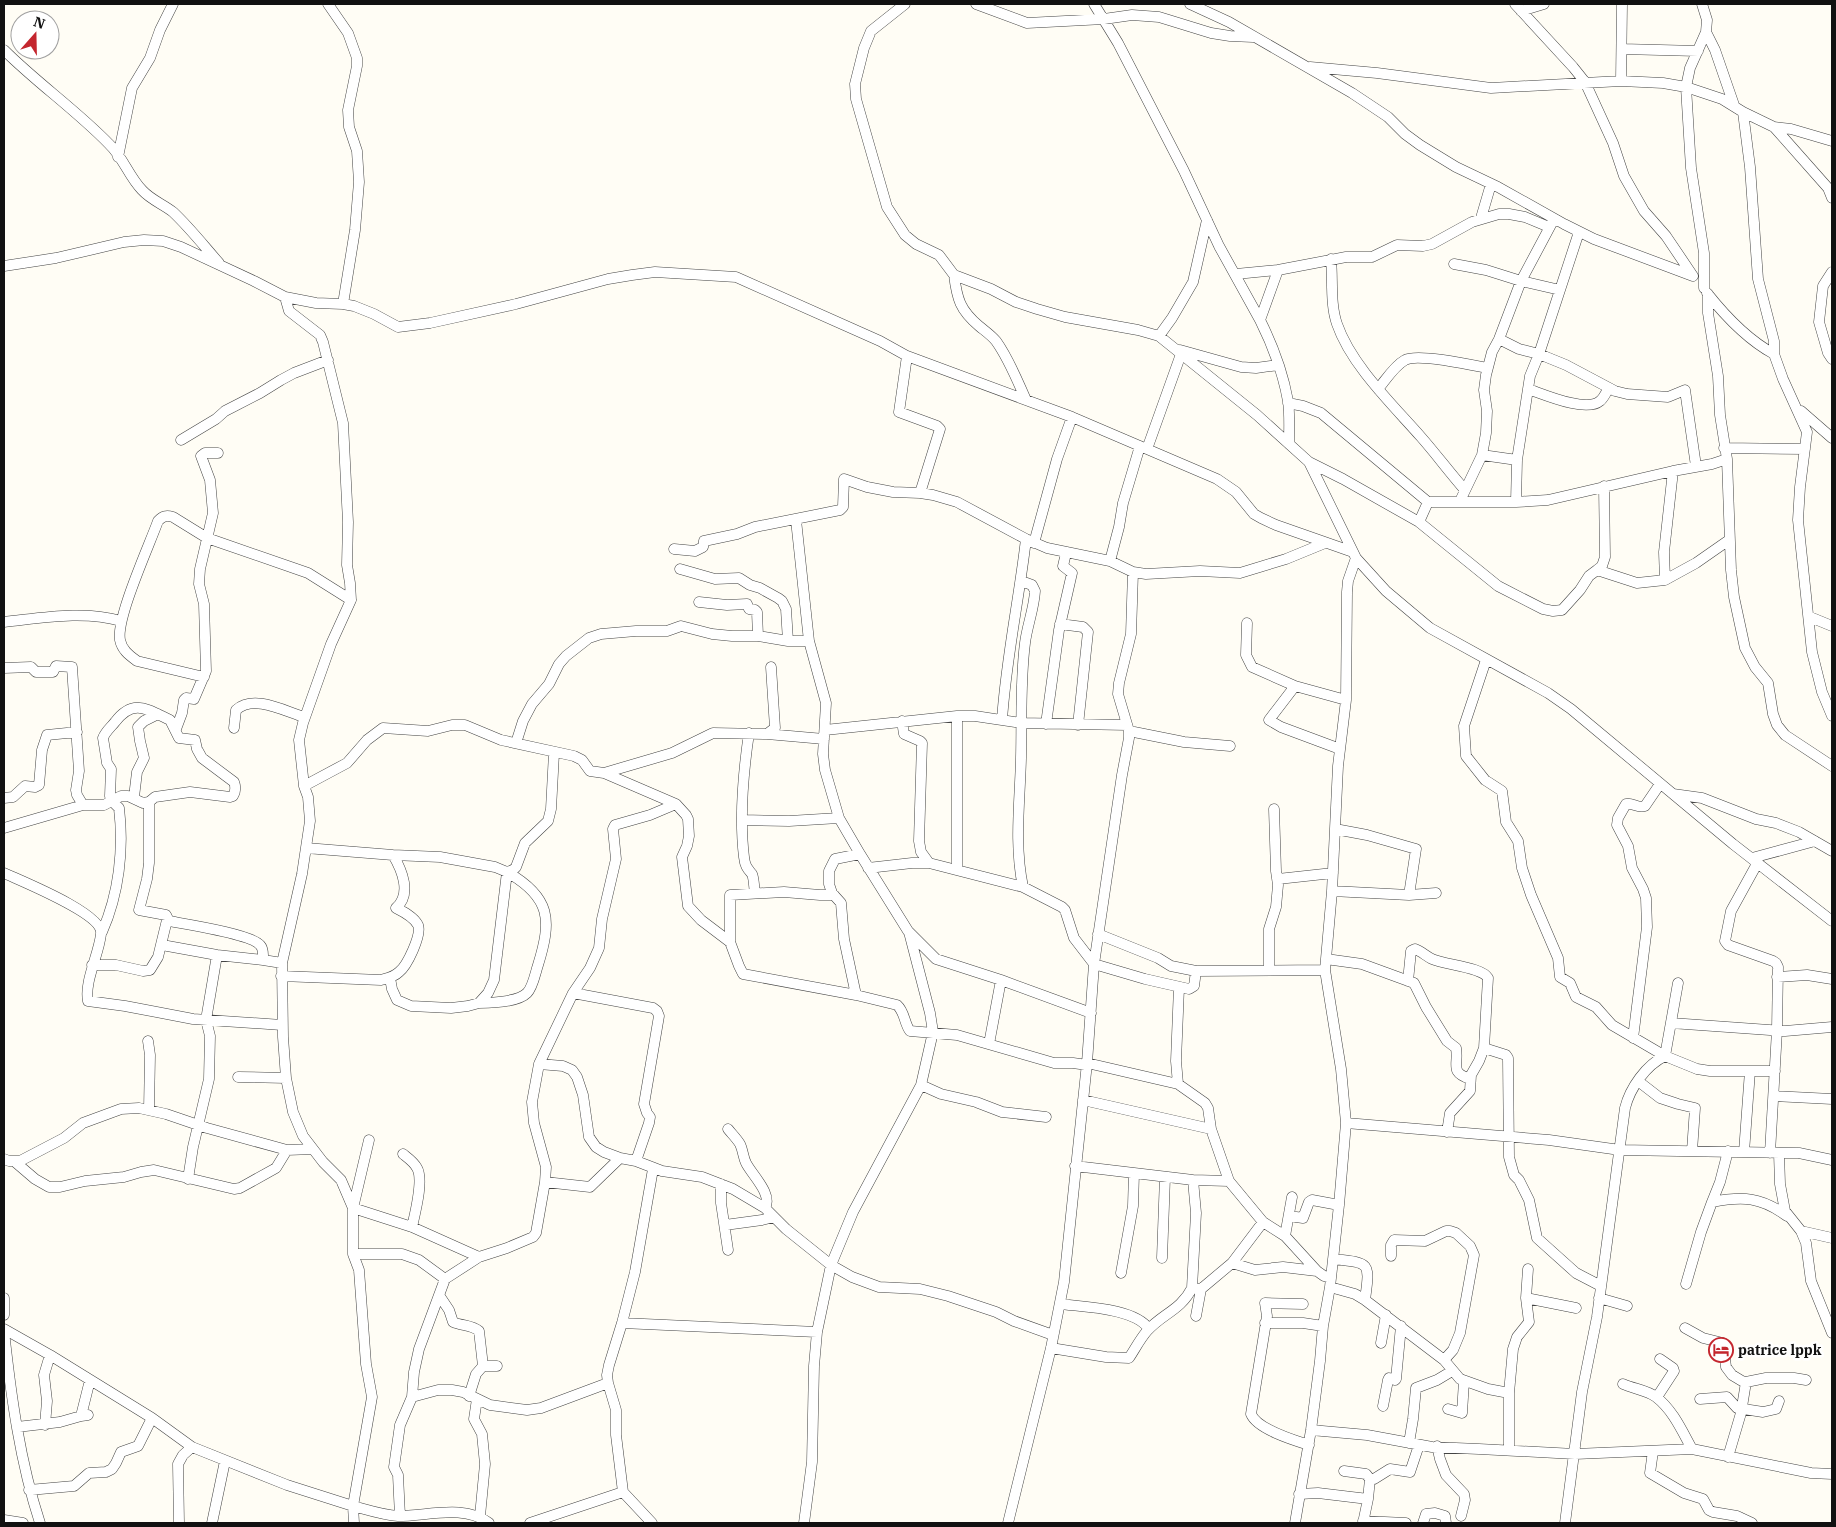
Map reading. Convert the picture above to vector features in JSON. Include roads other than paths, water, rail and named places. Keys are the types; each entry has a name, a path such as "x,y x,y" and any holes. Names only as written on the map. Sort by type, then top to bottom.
{"street":[{"path":"118,157 132,88 150,58 160,30 173,4"},
{"path":"328,4 348,33 357,58 348,110 349,127 357,151 359,182 355,230 343,304"},
{"path":"905,4 871,31 864,48 855,84 856,99 887,207 904,235 916,244 939,255 954,275 956,296 960,305 1001,348 1026,400"},
{"path":"976,4 1027,23 1159,16 1211,33 1255,37"},
{"path":"1094,4 1104,19 1184,171 1219,246 1236,274 1271,343 1288,403 1289,444"},
{"path":"1190,4 1229,22 1306,66 1388,117 1405,134 1456,168 1491,184 1552,222"},
{"path":"1518,7 1544,4"},
{"path":"1621,81 1622,4"},
{"path":"1702,4 1707,20 1706,32 1690,68 1686,87 1691,168 1704,253 1708,313 1718,376 1724,448 1727,459 1729,540 1734,597 1745,648 1755,667 1768,683 1773,714 1777,725 1785,735 1832,766"},
{"path":"1518,7 1574,67 1585,82 1613,143 1624,176 1644,211 1666,236 1693,276 1728,316 1755,342 1774,354"},
{"path":"1706,32 1715,50 1734,105"},
{"path":"1622,49 1698,52"},
{"path":"4,50 23,70 56,95 111,146 131,178 143,191 171,210 223,267"},
{"path":"1306,66 1492,88 1585,82 1663,83 1686,87 1722,99 1774,127 1791,129 1832,141"},
{"path":"1743,112 1750,167 1758,279 1774,341 1774,354 1807,432 1798,520 1810,617 1812,652 1816,673 1832,716"},
{"path":"1774,127 1828,188 1832,198"},
{"path":"1481,218 1491,184"},
{"path":"1236,274 1278,270 1346,257 1372,257 1397,245 1423,246 1432,244 1481,218 1509,214 1552,222 1620,250 1693,276"},
{"path":"1159,336 1193,282 1207,220"},
{"path":"1460,501 1482,455 1487,411 1484,390 1492,352 1499,339 1521,281 1552,222"},
{"path":"1516,502 1517,460 1530,376 1579,232"},
{"path":"4,266 56,258 124,242 163,241 181,247 284,297 316,304 343,304 374,314 398,328 440,321 516,304 608,279 632,275 655,272 736,277 880,341 907,356 1072,417 1217,479 1227,484 1260,518 1355,555"},
{"path":"1331,259 1333,308 1336,323 1343,340 1378,389 1465,490"},
{"path":"1454,264 1486,270 1560,290"},
{"path":"1260,320 1278,270"},
{"path":"1832,272 1823,286 1819,322 1828,353 1832,360"},
{"path":"954,275 1037,309 1065,317 1138,330 1159,336 1256,415 1308,462 1354,485 1419,522 1498,586 1543,609 1562,610 1580,590 1588,576 1602,566 1605,557 1604,486"},
{"path":"284,297 289,311 320,335 343,423 348,522 346,566 351,600 331,644 304,718 299,740 310,821 282,963 282,1025 286,1078 293,1112 303,1136 313,1150 341,1180 353,1208 412,1227 478,1257"},
{"path":"1499,339 1519,349 1539,354 1589,376 1609,388 1627,394 1668,397 1685,390 1696,466"},
{"path":"1178,351 1241,367 1256,368 1278,364"},
{"path":"1110,561 1118,533 1123,503 1178,351"},
{"path":"907,356 899,412 940,429 920,492"},
{"path":"1378,389 1407,359 1439,360 1488,368"},
{"path":"180,440 216,419 225,410 260,393 287,376 328,360"},
{"path":"1528,389 1568,402 1584,405 1600,401 1609,388"},
{"path":"1288,403 1321,413 1428,502 1548,500 1604,486 1712,464 1727,459"},
{"path":"1798,409 1832,438"},
{"path":"1002,720 1008,652 1030,541 1072,417"},
{"path":"1724,448 1805,449"},
{"path":"176,729 184,700 186,698 194,700 206,671 204,604 199,584 200,569 213,513 210,480 201,456 205,453 218,453"},
{"path":"1482,455 1517,460"},
{"path":"1308,462 1355,555 1386,591 1430,628 1548,693 1571,709 1660,784 1832,921"},
{"path":"1666,580 1664,552 1673,471"},
{"path":"674,549 698,551 703,547 704,541 737,534 755,527 840,510 842,507 844,479 868,487 893,492 920,492 956,502 1030,541 1066,553 1110,561 1133,572 1154,574 1200,571 1240,573 1325,543"},
{"path":"1419,522 1428,502"},
{"path":"204,677 137,661 127,654 120,642 121,621 158,521 162,517 173,517 208,538 308,573 351,600"},
{"path":"796,520 810,641 826,703 823,754 825,770 839,818 868,868 908,931 936,959 1001,980 1050,1000 1090,1013"},
{"path":"1596,570 1637,583 1666,580 1696,563 1729,540"},
{"path":"1046,724 1060,624 1072,572 1064,566 1066,553"},
{"path":"1295,1523 1309,1444 1330,1283 1346,1123 1341,1069 1325,970 1332,892 1340,749 1346,700 1346,592 1355,555"},
{"path":"680,569 715,579 736,578 778,598 786,609 788,641"},
{"path":"1008,1523 1060,1304 1087,1064 1094,964 1128,728 1118,694 1119,683 1132,634 1133,572"},
{"path":"1021,581 1032,585 1035,591 1024,656 1021,723 1017,828 1023,887"},
{"path":"699,602 727,605 747,604 749,609 757,612 758,636"},
{"path":"4,622 76,615 99,616 121,621"},
{"path":"1810,617 1832,626"},
{"path":"1247,623 1246,655 1254,670 1294,686 1346,700"},
{"path":"1060,624 1083,627 1088,632 1078,725"},
{"path":"516,743 523,721 532,704 550,684 559,664 589,638 601,634 668,631 680,626 726,636 758,636 788,641 810,641"},
{"path":"1486,660 1464,726 1466,756 1485,780 1502,791 1506,822 1518,842 1522,868 1530,895 1558,958 1560,977 1570,984 1576,997 1596,1007 1612,1025 1665,1056 1697,1069 1722,1072 1775,1072"},
{"path":"4,668 31,668 36,672 50,673 53,672 56,666 72,667 79,776 76,790 83,805"},
{"path":"767,734 775,728 770,667"},
{"path":"1294,686 1270,720 1281,727 1340,749"},
{"path":"234,728 236,710 249,703 267,705 304,718"},
{"path":"4,828 83,805 104,805 111,800 121,796 134,797 143,803 149,802 155,797 181,793 194,792 233,796 236,788 234,782 199,754 195,740 180,739 170,720 137,707 130,708 122,712 104,736 107,763 110,769 110,796 111,800 120,808 120,849 114,901 92,965 88,1001 206,1020 282,1025"},
{"path":"134,797 137,772 144,758 138,727 144,721 158,714"},
{"path":"304,786 347,763 367,740 383,728 428,731 452,725 465,725 501,740 574,756 582,760 590,771 596,773 604,773 672,753 713,733 824,734 902,721 957,716 1021,723 1128,728 1192,743 1230,746"},
{"path":"957,716 957,870"},
{"path":"902,721 904,734 920,740 922,743 919,841 921,852 929,863"},
{"path":"4,798 13,796 25,786 35,787 39,785 42,750 47,735 77,732"},
{"path":"749,733 744,770 742,820 744,859 752,875 755,893"},
{"path":"508,872 516,868 525,843 548,821 551,810 554,753"},
{"path":"604,773 676,804 686,815 689,836 682,857 685,896 688,906 701,920 730,942"},
{"path":"1633,1038 1643,965 1646,898 1632,868 1628,846 1617,825 1618,818 1626,804 1629,803 1638,807 1645,806 1660,784"},
{"path":"1673,794 1702,798 1756,819 1776,822 1800,832 1832,851"},
{"path":"92,965 116,965 147,971 150,970 158,958 167,920 166,915 139,910 149,863 149,802"},
{"path":"400,1516 398,1475 394,1467 400,1426 412,1397 414,1372 419,1349 445,1279 478,1257 508,1248 533,1237 538,1229 546,1167 534,1123 532,1102 539,1064 573,993 590,968 599,948 602,920 616,858 613,829 615,825 650,815 676,804"},
{"path":"1269,970 1269,929 1276,907 1278,879 1276,871 1274,809"},
{"path":"742,820 789,821 839,818"},
{"path":"1335,829 1376,837 1416,849 1409,895"},
{"path":"1787,1216 1774,1153 1778,967 1776,963 1728,945 1724,941 1731,911 1755,860 1816,841"},
{"path":"306,848 392,856 440,857 490,866 508,872 528,885 539,898 546,912 543,946 533,982 527,994 518,998 495,1003 479,1003 451,1008 411,1006 396,1000 390,978"},
{"path":"856,994 844,939 841,903 829,884 829,872 833,861 837,858 860,854"},
{"path":"281,976 352,980 390,978 401,971 419,934 419,927 414,920 396,908 404,895 403,876 392,856"},
{"path":"868,868 929,863 1023,887 1065,910 1074,938 1094,964 1188,989 1193,988 1196,971"},
{"path":"479,1003 488,993 494,980 508,872"},
{"path":"1278,879 1332,873"},
{"path":"4,874 31,884 90,916 99,925 102,932"},
{"path":"834,894 820,895 784,892 730,895 730,942 738,966 743,974 856,994 897,1006 901,1009 910,1030 957,1035 1054,1063 1087,1064 1178,1084 1208,1108 1211,1129 1229,1181 1263,1222 1285,1236 1330,1283 1355,1294 1386,1315 1444,1360 1452,1371 1464,1381 1509,1393"},
{"path":"1332,892 1409,895 1436,893"},
{"path":"167,920 213,929 251,940 262,946 263,960"},
{"path":"804,1523 812,1462 814,1366 817,1332 831,1265 853,1212 921,1085 933,1032 908,931"},
{"path":"1098,934 1174,967 1196,971 1325,970"},
{"path":"162,945 217,955 282,963"},
{"path":"1408,981 1411,951 1415,949 1431,959 1474,970 1487,976 1484,1048 1470,1080 1470,1091 1450,1113 1447,1132"},
{"path":"188,1179 209,1079 210,1036 206,1020 217,955"},
{"path":"1326,959 1362,964 1415,985 1447,1041 1456,1048 1456,1071 1458,1075 1470,1080"},
{"path":"1777,977 1807,975 1832,979"},
{"path":"990,1044 1001,980"},
{"path":"1566,1523 1582,1392 1601,1286 1627,1099 1650,1066 1665,1056 1678,983"},
{"path":"1178,1084 1176,1061 1179,987"},
{"path":"573,993 657,1010 659,1016 644,1104 646,1113 650,1117 636,1161"},
{"path":"1671,1022 1777,1030 1832,1027"},
{"path":"148,1041 150,1055 149,1110"},
{"path":"1484,1048 1506,1055 1508,1058 1510,1166 1529,1200 1537,1238 1576,1273 1601,1286"},
{"path":"539,1064 562,1066 572,1070 577,1077 583,1095 589,1137 596,1146 620,1158 636,1161 653,1169 702,1178 732,1189 765,1208 831,1265 852,1276 880,1287 920,1289 948,1296 996,1312 1014,1321 1053,1335"},
{"path":"1744,1152 1750,1071"},
{"path":"238,1077 286,1078"},
{"path":"1638,1081 1660,1098 1695,1108 1692,1151"},
{"path":"921,1085 941,1094 976,1102 1002,1112 1046,1117"},
{"path":"1774,1096 1832,1099"},
{"path":"1083,1100 1211,1129"},
{"path":"4,1159 20,1161 64,1138 83,1123 121,1109 139,1108 166,1114 287,1150 313,1150"},
{"path":"1346,1123 1509,1136 1620,1150 1799,1153 1832,1160"},
{"path":"728,1128 740,1144 746,1162 764,1190 767,1199 765,1208"},
{"path":"354,1523 353,1506 372,1397 366,1364 359,1270 353,1254 353,1208 369,1140"},
{"path":"14,1161 35,1179 49,1187 124,1177 154,1170 234,1189 240,1188 276,1168 287,1150"},
{"path":"1686,1284 1701,1232 1712,1202 1717,1194 1728,1151"},
{"path":"403,1154 414,1162 420,1176 412,1227"},
{"path":"545,1182 590,1187 620,1158"},
{"path":"1075,1166 1193,1180 1229,1181"},
{"path":"652,1523 623,1492 616,1435 616,1410 608,1384 609,1365 622,1323 634,1272 653,1169"},
{"path":"1121,1273 1133,1206 1134,1173"},
{"path":"1162,1258 1165,1177"},
{"path":"1193,1180 1196,1214 1196,1316"},
{"path":"721,1184 721,1203 728,1250"},
{"path":"1285,1236 1292,1197"},
{"path":"1712,1202 1736,1199 1773,1206 1787,1216 1801,1231 1806,1243 1811,1281 1832,1333"},
{"path":"1289,1216 1303,1218 1309,1202 1312,1200 1339,1205"},
{"path":"725,1225 774,1217"},
{"path":"1051,1348 1129,1358 1149,1329 1184,1302 1197,1288 1232,1263 1263,1222"},
{"path":"1391,1256 1391,1245 1394,1240 1425,1241 1446,1231 1456,1233 1472,1249 1474,1255 1460,1333 1453,1350 1444,1360"},
{"path":"1801,1231 1832,1238"},
{"path":"353,1254 402,1254 419,1260 445,1279"},
{"path":"1333,1259 1359,1261 1365,1265 1368,1275 1365,1300"},
{"path":"1232,1263 1255,1270 1283,1267 1317,1271"},
{"path":"1509,1450 1509,1393 1514,1342 1519,1333 1528,1326 1529,1322 1526,1298 1528,1269"},
{"path":"439,1295 449,1310 453,1322 474,1327 479,1331 482,1366 476,1374 473,1398 474,1419 482,1434 484,1464 480,1516"},
{"path":"4,1298 4,1315"},
{"path":"1526,1298 1576,1308"},
{"path":"1599,1298 1627,1306"},
{"path":"1303,1304 1265,1303 1267,1316 1251,1414 1256,1423 1293,1440 1309,1444"},
{"path":"1060,1304 1126,1314 1145,1323 1149,1329"},
{"path":"1381,1343 1386,1315"},
{"path":"622,1323 817,1332"},
{"path":"1265,1323 1303,1323 1323,1326"},
{"path":"1383,1406 1388,1380 1389,1378 1396,1379 1401,1326"},
{"path":"1685,1328 1704,1338 1723,1343 1726,1366 1736,1378 1746,1382 1766,1378 1797,1378 1806,1380"},
{"path":"4,1330 50,1355 152,1418 192,1447 287,1486 390,1515 400,1516 435,1512 480,1516 489,1523"},
{"path":"4,1330 5,1360 29,1490 40,1523"},
{"path":"45,1424 47,1401 44,1375 50,1355"},
{"path":"1656,1397 1674,1371 1674,1368 1660,1359"},
{"path":"482,1366 497,1366"},
{"path":"1370,1479 1390,1469 1410,1472 1414,1444 1417,1387 1437,1380 1452,1371"},
{"path":"18,1427 60,1422 85,1415 90,1380"},
{"path":"1448,1409 1462,1413 1464,1381"},
{"path":"1728,1457 1742,1409 1746,1382"},
{"path":"412,1397 445,1390 463,1392 490,1405 527,1410 541,1408 608,1384"},
{"path":"1623,1384 1645,1391 1656,1397 1675,1419 1692,1449"},
{"path":"1700,1399 1727,1397 1737,1408 1751,1411 1772,1411 1776,1409 1779,1401"},
{"path":"29,1490 74,1486 89,1474 106,1472 116,1463 121,1452 138,1446 152,1418"},
{"path":"1311,1430 1367,1435 1414,1444 1575,1454 1692,1449 1794,1468 1811,1473 1832,1474"},
{"path":"1438,1446 1440,1459 1446,1474 1464,1494 1465,1500 1461,1516"},
{"path":"179,1523 178,1464 183,1454 192,1447"},
{"path":"1652,1451 1650,1474 1684,1493 1703,1499 1709,1510 1737,1516 1752,1523"},
{"path":"212,1523 225,1461"},
{"path":"1344,1471 1366,1474 1370,1479 1363,1522 1406,1523"},
{"path":"530,1523 623,1492"},
{"path":"1299,1494 1318,1493 1368,1499"},
{"path":"1423,1523 1426,1514 1435,1513 1445,1516 1446,1523"},
{"path":"4,1520 23,1523"}],"place":[{"name":"patrice lppk","path":"1721,1350"}]}
